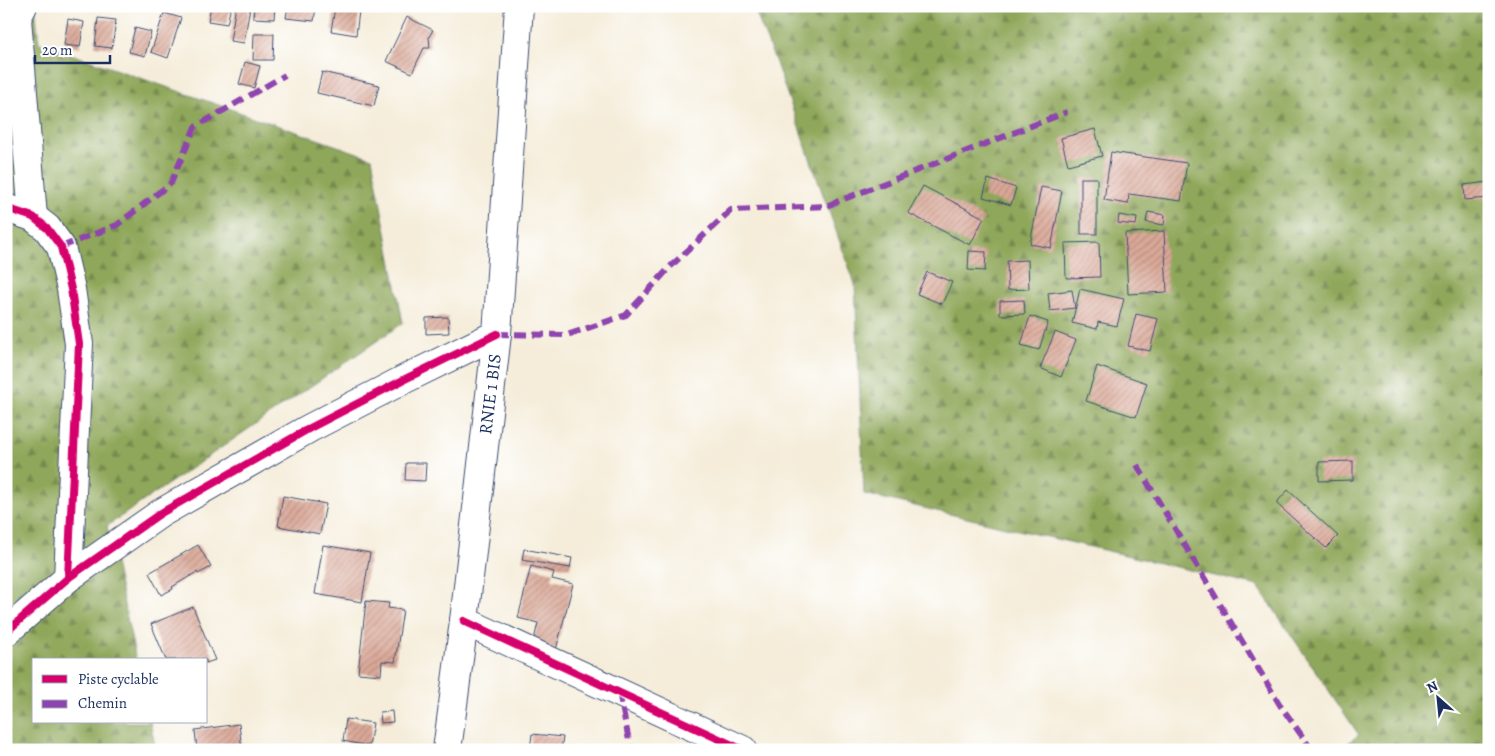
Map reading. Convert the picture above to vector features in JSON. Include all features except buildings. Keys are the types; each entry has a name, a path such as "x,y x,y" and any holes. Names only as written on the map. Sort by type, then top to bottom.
{"street":[{"path":"24,6 17,18 32,217"},
{"name":"RNIE 1 BIS","path":"447,750 497,334 519,6"},
{"path":"6,208 32,217 47,228 62,247 71,289 79,344 68,578"},
{"path":"6,632 68,578 161,513 310,428 497,334"},
{"path":"464,621 743,750"}],"green space":[{"path":"6,6 35,6 39,43 372,158 403,323 107,526 136,658 32,658 32,724 150,724 156,750 6,750"},
{"path":"753,6 1489,6 1489,750 1338,750 1359,735 1258,586 864,494 855,284 776,63"}],"marked path":[{"path":"61,247 117,225 171,183 195,127 285,75"},
{"path":"497,334 567,335 626,315 672,265 731,210 826,206 1067,112"},
{"path":"1137,465 1280,705 1312,750"},
{"path":"619,692 631,750"}],"cycle path":[{"path":"6,208 33,217 47,228 61,247 71,289 79,344 68,578"},
{"path":"6,632 68,578 161,513 310,428 497,334"},
{"path":"464,621 743,750"}]}
